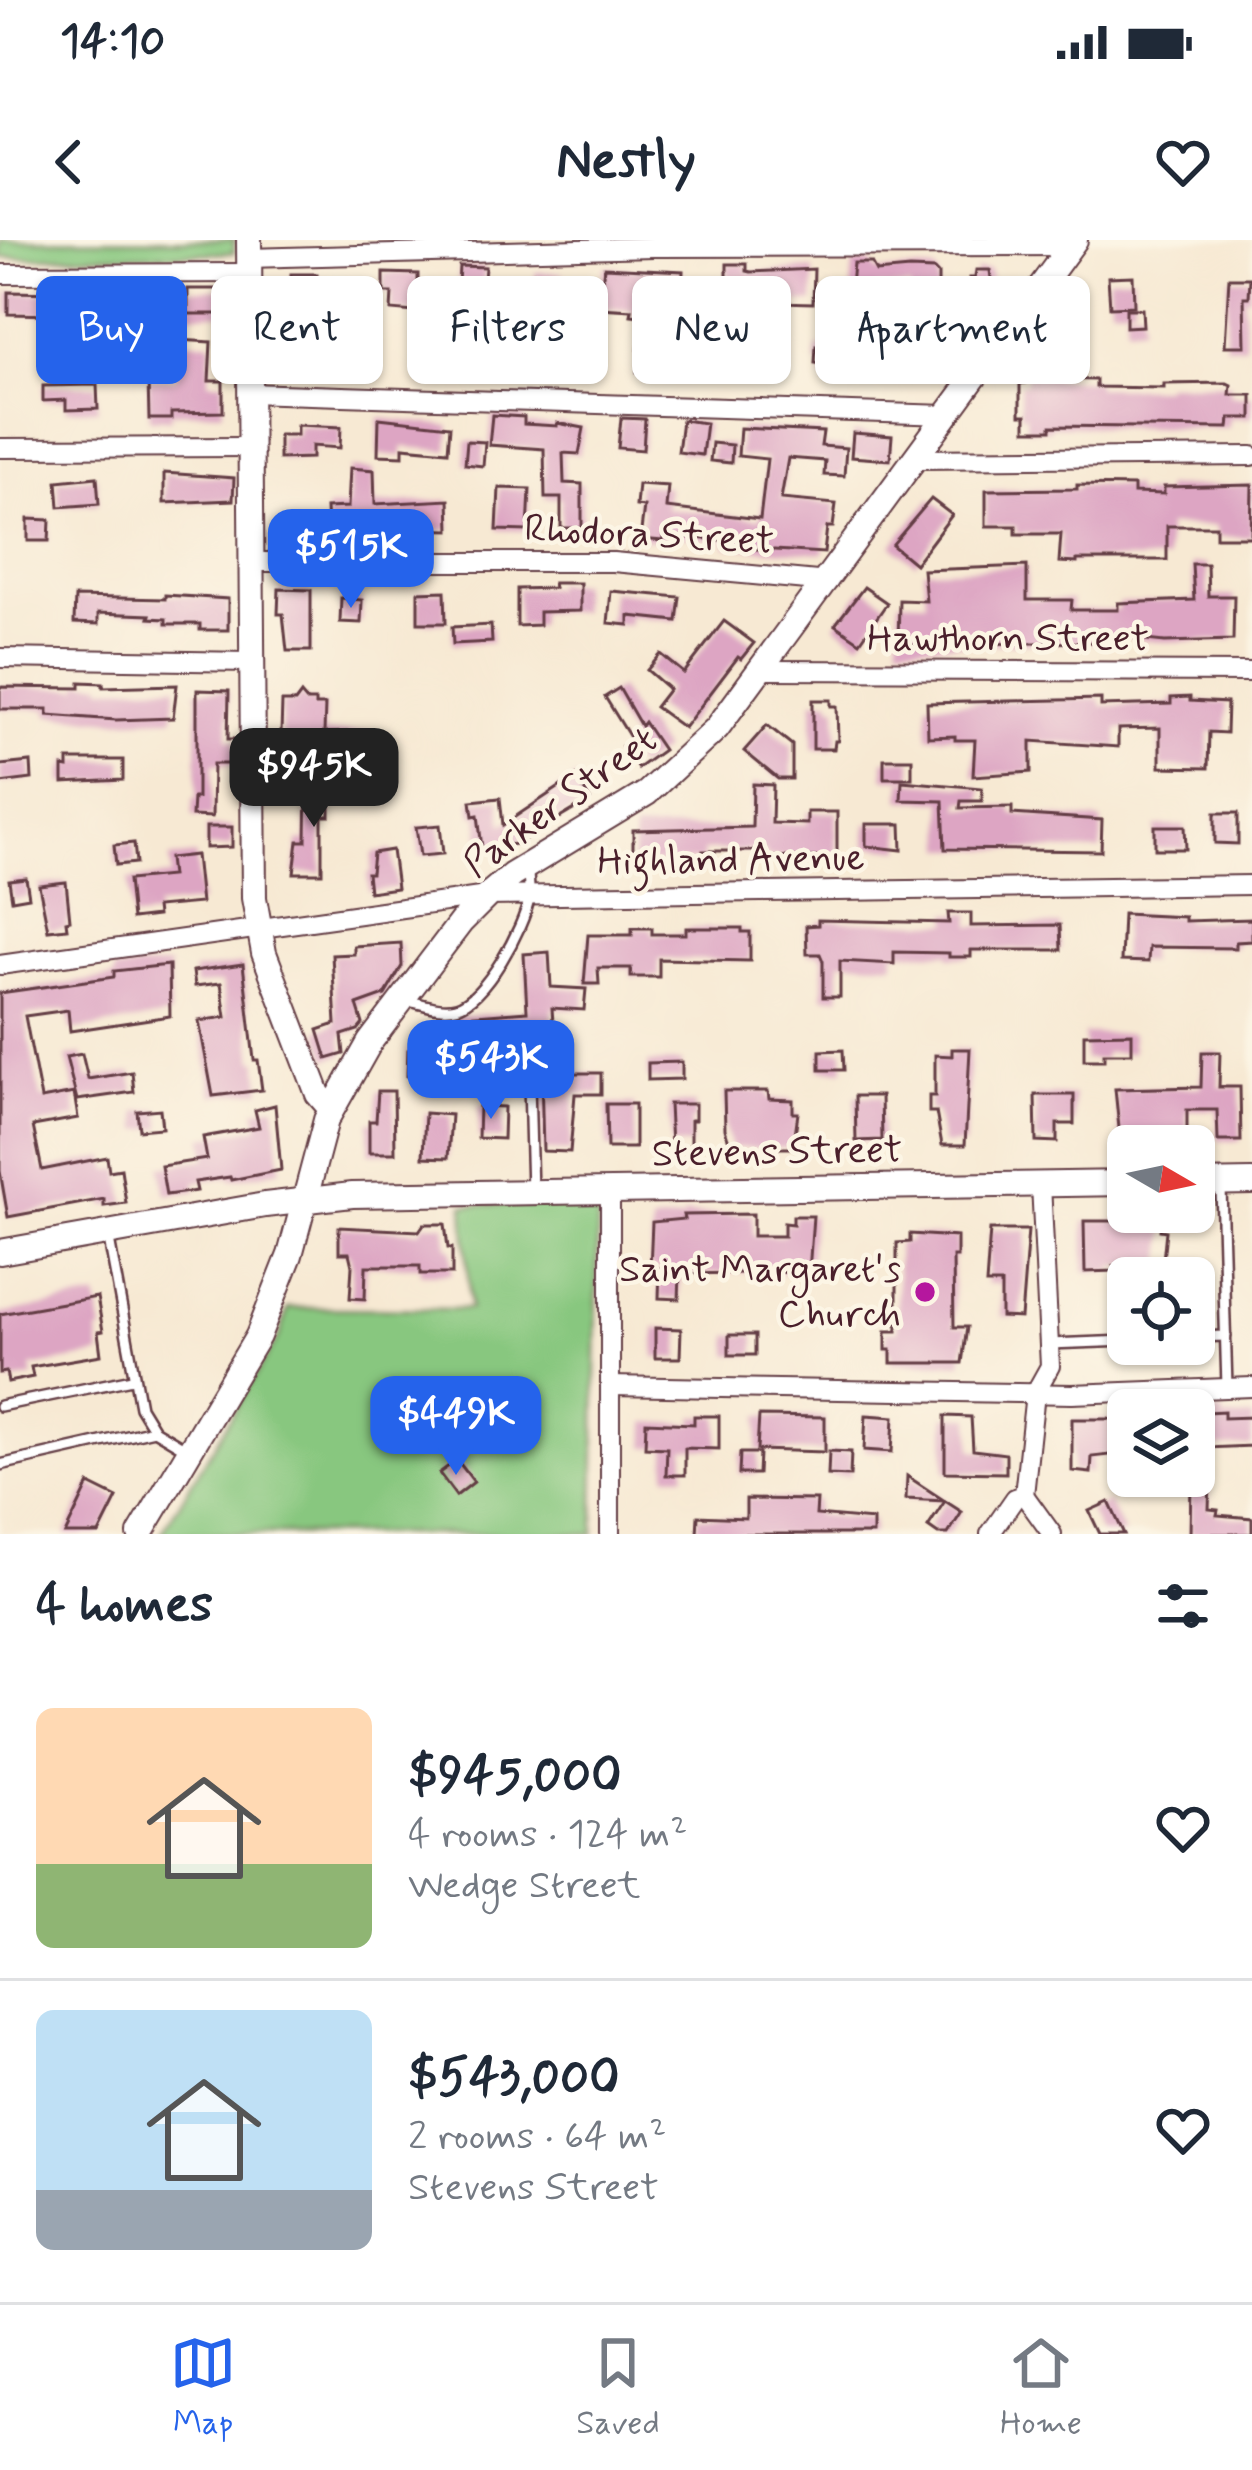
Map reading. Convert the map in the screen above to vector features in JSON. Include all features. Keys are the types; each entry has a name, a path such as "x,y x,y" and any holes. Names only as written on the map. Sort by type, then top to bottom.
{"street":[{"path":"0,274 248,257 1073,243"},
{"name":"Parker Street","path":"140,1534 258,1336 290,1255 331,1109 370,1042 461,922 487,896 647,793 709,737 764,670 1073,243"},
{"path":"248,257 250,662 258,930 318,1094 331,1109"},
{"path":"248,393 948,415"},
{"path":"0,448 249,447"},
{"path":"916,459 1252,456"},
{"name":"Rhodora Street","path":"250,562 613,562 828,582"},
{"path":"0,658 250,662"},
{"name":"Hawthorn Street","path":"764,670 1252,672"},
{"name":"Highland Avenue","path":"0,965 487,896 1252,885"},
{"path":"1215,1182 1252,1182"},
{"name":"Stevens Street","path":"0,1252 304,1199 1107,1183"},
{"path":"1040,1184 1050,1366 1035,1393 1024,1495 1052,1534"},
{"path":"610,1191 610,1534"},
{"path":"610,1386 1035,1393 1252,1387"},
{"path":"990,1534 1015,1498 1024,1495"}],"lane":[{"path":"403,999 456,1007 493,976 522,922 530,896 527,866"},
{"path":"529,1084 532,1192"},
{"path":"1221,1182 1227,1388"},
{"path":"108,1233 140,1408 154,1430 191,1452"},
{"path":"1215,1336 1226,1336"},
{"path":"1049,1345 1107,1342"},
{"path":"0,1406 132,1379"},
{"path":"0,1465 154,1430"}],"green space":[{"path":"0,240 234,240 234,253 0,258"},
{"path":"598,1204 594,1534 161,1534 280,1335 288,1308 470,1309 464,1205"}],"building":[{"path":"853,263 871,263 876,272 909,269 938,274 938,276 852,276"},
{"path":"727,264 747,264 751,272 814,269 813,303 791,302 791,276 727,276"},
{"path":"459,266 485,267 484,276 458,276"},
{"path":"604,267 683,271 683,276 632,276 632,310 608,309"},
{"path":"535,272 563,273 563,276 535,276"},
{"path":"384,273 418,274 407,276 407,311 391,310 392,293 384,293"},
{"path":"1133,276 1134,306 1110,307 1108,277"},
{"path":"1229,278 1250,278 1249,297 1244,297 1245,346 1225,346"},
{"path":"188,289 211,289 211,314 188,314"},
{"path":"8,292 36,293 36,315 8,314"},
{"path":"1126,309 1142,309 1143,326 1126,327"},
{"path":"187,341 211,342 209,381 223,384 223,412 171,413 171,419 149,419 148,384 187,384"},
{"path":"1096,380 1096,387 1164,388 1164,384 1227,383 1230,395 1252,395 1252,418 1230,418 1229,428 1051,426 1051,430 1026,430 1026,415 1020,415 1020,384 1090,384"},
{"path":"97,385 98,409 66,410 66,400 43,401 43,386"},
{"path":"492,415 524,417 524,424 584,428 579,454 563,453 564,483 582,484 582,528 561,528 561,498 545,498 544,449 489,445"},
{"path":"379,418 450,426 448,451 403,447 403,456 378,455"},
{"path":"621,418 645,419 643,450 618,448"},
{"path":"682,420 706,423 702,455 678,452"},
{"path":"297,425 341,427 340,448 312,446 312,458 279,459 279,435 297,435"},
{"path":"740,428 823,432 821,446 846,448 844,476 824,475 825,461 788,458 781,499 836,504 824,553 726,547 726,541 663,535 663,541 640,539 644,507 636,506 638,484 668,486 666,508 760,519 767,459 738,456"},
{"path":"853,433 892,436 890,460 851,457"},
{"path":"467,441 485,442 483,466 465,464"},
{"path":"712,443 732,445 731,463 710,461"},
{"path":"350,468 374,470 375,504 449,500 450,530 327,527 326,508 348,507"},
{"path":"164,473 234,478 233,500 164,503"},
{"path":"97,477 99,504 59,507 57,481"},
{"path":"1077,485 1134,486 1134,493 1164,494 1164,487 1252,485 1251,537 1216,537 1216,526 1167,526 1167,560 1077,563 1059,562 1061,534 1016,534 1016,526 986,526 986,490 1077,489"},
{"path":"499,488 530,489 528,531 497,530"},
{"path":"931,499 952,515 915,564 892,545"},
{"path":"28,519 50,520 49,541 28,541"},
{"path":"1192,564 1207,564 1208,596 1234,596 1233,640 1165,642 1100,635 1100,642 898,645 899,600 926,601 923,570 1027,566 1027,600 1072,600 1071,610 1118,610 1118,603 1194,600"},
{"path":"553,583 580,583 580,611 539,612 539,625 517,626 517,589 554,588"},
{"path":"864,587 887,603 860,642 835,625"},
{"path":"279,589 311,590 311,651 287,651 283,614 278,614"},
{"path":"445,591 446,623 418,623 418,592"},
{"path":"611,591 680,597 677,621 629,616 629,625 608,623"},
{"path":"165,595 228,599 228,630 166,624 166,619 150,615 98,613 98,624 74,623 75,597 165,599"},
{"path":"341,598 362,600 361,623 340,622"},
{"path":"724,621 754,643 684,728 655,707 669,689 647,670 661,654 684,673"},
{"path":"491,625 492,642 453,644 452,627"},
{"path":"80,682 103,683 103,687 177,685 173,718 116,720 48,715 48,709 0,709 0,687 80,688"},
{"path":"619,688 641,726 644,722 663,750 638,768 622,746 631,739 605,697"},
{"path":"197,690 229,691 228,739 236,739 236,764 213,764 212,817 192,816 193,798 197,798"},
{"path":"301,694 315,705 325,705 324,733 375,731 376,745 317,748 317,764 280,765 282,702 295,702"},
{"path":"1190,697 1190,701 1227,703 1226,733 1209,732 1208,768 1160,767 1160,728 1118,729 1118,747 1031,741 1031,772 973,776 975,740 928,737 927,703 1101,699 1101,706 1171,704 1171,698"},
{"path":"813,700 831,700 831,706 837,706 834,749 813,749"},
{"path":"767,725 792,745 792,779 778,779 744,751"},
{"path":"884,759 912,759 912,778 884,778"},
{"path":"68,760 123,760 123,780 63,783"},
{"path":"31,762 32,779 0,783 0,765"},
{"path":"576,776 590,800 516,844 482,848 478,815 473,816 471,801 500,798 503,825"},
{"path":"902,781 982,788 982,801 961,801 960,808 1012,807 1012,814 1102,820 1101,851 945,849 943,801 901,800"},
{"path":"307,784 330,784 330,816 322,816 322,873 294,873 298,841 306,841"},
{"path":"753,784 773,785 772,823 807,824 807,812 837,812 837,857 703,851 703,860 633,864 633,830 752,827"},
{"path":"1215,813 1238,813 1238,844 1215,843"},
{"path":"866,824 901,824 902,850 866,846"},
{"path":"440,825 443,854 420,856 416,827"},
{"path":"1155,826 1185,826 1186,849 1155,849"},
{"path":"206,827 232,827 232,847 206,848"},
{"path":"134,843 136,863 116,865 114,845"},
{"path":"392,850 397,888 369,892 367,873 371,873 373,853"},
{"path":"196,855 201,903 156,907 157,916 132,919 128,880 171,876 169,858"},
{"path":"26,878 29,897 12,900 9,880"},
{"path":"66,882 67,928 48,930 39,885"},
{"path":"948,913 971,913 971,926 1060,925 1061,950 971,950 971,957 894,952 894,964 840,961 840,997 823,997 823,961 820,954 807,954 806,926 818,925 818,920 949,923"},
{"path":"1123,914 1185,917 1185,921 1252,919 1252,941 1236,942 1236,948 1149,947 1148,962 1121,961"},
{"path":"632,928 652,928 652,934 686,934 686,928 742,928 750,932 750,961 659,959 659,977 631,977 631,968 598,968 599,984 584,984 588,935 632,935"},
{"path":"401,943 402,966 385,995 357,1005 363,1024 342,1035 344,1054 327,1059 318,1030 336,1024 332,955 354,954 354,946"},
{"path":"549,952 551,987 586,989 584,1010 552,1008 555,1051 572,1051 572,1073 601,1073 601,1094 575,1094 570,1152 543,1151 540,1034 454,1040 453,1017 527,1011 524,954"},
{"path":"243,964 262,1090 213,1096 199,1021 226,1017 221,983 195,986 193,971"},
{"path":"169,965 170,1016 70,1031 68,1010 25,1016 41,1099 74,1093 78,1118 33,1126 42,1170 107,1157 109,1171 121,1169 126,1203 104,1206 104,1199 8,1217 0,1171 0,993"},
{"path":"1132,1033 1132,1053 1104,1053 1104,1060 1084,1060 1084,1034"},
{"path":"429,1046 446,1046 445,1077 407,1076 408,1050 428,1050"},
{"path":"952,1049 970,1049 965,1145 942,1145 936,1112 929,1112 929,1096 935,1096 935,1055 952,1056"},
{"path":"843,1050 844,1070 820,1070 820,1051"},
{"path":"1202,1052 1220,1052 1219,1087 1240,1087 1241,1141 1218,1141 1217,1110 1187,1110 1187,1125 1119,1125 1115,1089 1201,1087"},
{"path":"82,1054 88,1079 132,1072 134,1092 77,1100 66,1057"},
{"path":"682,1062 682,1079 648,1080 648,1063"},
{"path":"378,1091 394,1091 395,1153 369,1153 369,1121 376,1121"},
{"path":"724,1091 768,1091 769,1099 793,1100 793,1113 798,1113 793,1148 731,1148 725,1129"},
{"path":"1035,1095 1074,1095 1074,1124 1057,1124 1057,1142 1036,1141"},
{"path":"855,1096 881,1096 882,1140 856,1141"},
{"path":"606,1104 635,1104 635,1148 607,1148"},
{"path":"669,1104 695,1104 691,1146 671,1146"},
{"path":"275,1105 281,1170 195,1182 197,1191 166,1195 161,1166 207,1159 203,1137 259,1127 255,1110"},
{"path":"479,1106 504,1107 503,1139 478,1138"},
{"path":"160,1109 162,1128 139,1130 137,1111"},
{"path":"425,1113 451,1115 448,1158 423,1157"},
{"path":"753,1214 753,1236 784,1236 784,1223 793,1224 793,1216 813,1216 809,1272 680,1274 679,1299 659,1298 660,1268 650,1268 652,1222 684,1219 683,1215"},
{"path":"1084,1221 1107,1221 1107,1233 1166,1233 1163,1257 1107,1257 1107,1271 1085,1272"},
{"path":"424,1224 445,1224 448,1248 452,1248 452,1274 420,1274 420,1266 366,1266 365,1299 350,1298 352,1266 349,1253 339,1253 339,1227 419,1231"},
{"path":"990,1230 1028,1230 1021,1318 1001,1317 1001,1284 986,1284"},
{"name":"Saint Margaret's Church","path":"910,1234 957,1237 954,1327 967,1327 962,1363 891,1363 886,1331 897,1331 897,1243 910,1242"},
{"path":"97,1297 103,1331 98,1332 101,1355 31,1367 33,1377 8,1382 6,1372 0,1373 0,1314"},
{"path":"655,1328 681,1329 680,1358 655,1358"},
{"path":"729,1335 755,1335 755,1355 729,1355"},
{"path":"1215,1411 1224,1411 1224,1418 1252,1417 1252,1446 1215,1448"},
{"path":"866,1415 894,1417 892,1452 864,1450"},
{"path":"694,1416 719,1416 719,1449 685,1448 685,1475 666,1475 667,1448 645,1447 646,1422 694,1424"},
{"path":"759,1416 825,1417 825,1452 757,1450"},
{"path":"945,1416 971,1417 973,1450 1006,1454 1006,1473 945,1472"},
{"path":"1072,1419 1107,1419 1107,1455 1092,1457 1091,1473 1072,1471"},
{"path":"829,1451 851,1452 850,1476 828,1475"},
{"path":"740,1453 759,1453 758,1474 739,1474"},
{"path":"457,1460 474,1482 456,1496 439,1473"},
{"path":"907,1476 945,1501 906,1499"},
{"path":"89,1484 117,1498 99,1534 65,1534"},
{"path":"1191,1497 1209,1497 1209,1509 1218,1510 1217,1515 1252,1518 1252,1534 1190,1534"},
{"path":"746,1499 817,1500 816,1515 873,1520 873,1534 697,1534 698,1516 746,1518"},
{"path":"945,1501 962,1512 948,1534 938,1534 928,1527"},
{"path":"1109,1502 1124,1534 1100,1534 1089,1511"}],"place":[{"name":"Saint Margaret's Church","path":"925,1292"}]}
